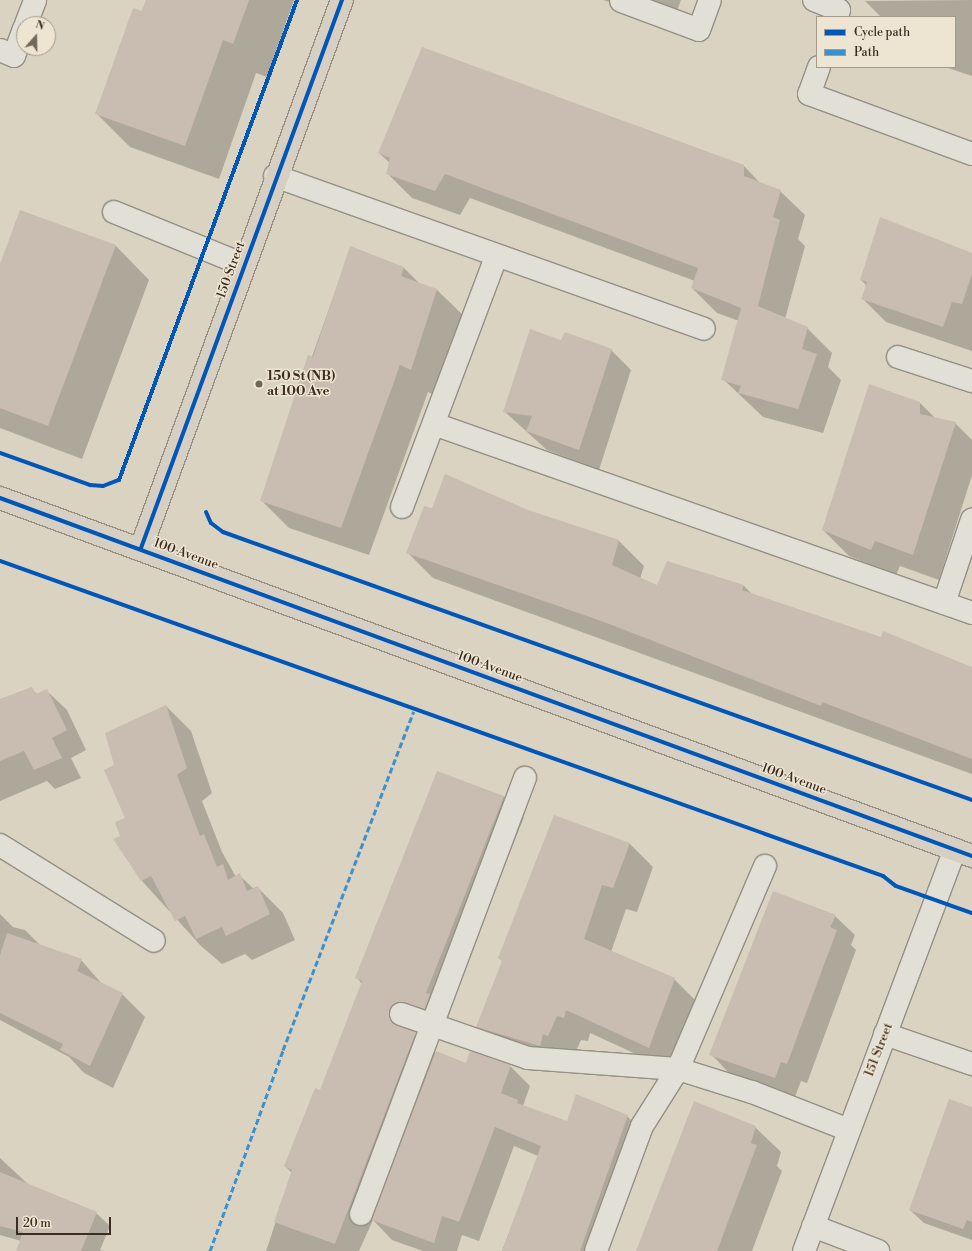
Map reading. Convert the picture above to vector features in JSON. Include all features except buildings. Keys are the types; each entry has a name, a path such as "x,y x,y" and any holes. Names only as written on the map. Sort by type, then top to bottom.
{"main road":[{"name":"150 Street","path":"140,548 244,265 275,176 342,0"},
{"name":"100 Avenue","path":"0,498 140,548 963,852"}],"street":[{"path":"29,16 35,0"},
{"path":"621,1 699,30 710,0"},
{"path":"814,0 839,10 837,16"},
{"path":"0,50 14,56 16,51"},
{"path":"819,68 809,94 972,154"},
{"path":"275,176 496,257 704,329"},
{"path":"114,212 244,265"},
{"path":"402,507 496,257"},
{"path":"898,357 972,381"},
{"path":"434,424 972,612"},
{"path":"944,603 972,520"},
{"path":"361,1214 525,778"},
{"path":"0,845 154,941"},
{"name":"151 Street","path":"804,1251 885,1034 963,852"},
{"path":"596,1251 642,1126 678,1069 765,866"},
{"path":"402,1014 528,1058 678,1069 752,1092 849,1130"},
{"path":"885,1034 972,1064"},
{"path":"813,1226 878,1251"}],"marked path":[{"path":"210,1251 283,1050 414,711"}],"cycle path":[{"path":"0,453 90,485 103,486 119,480 297,0"},
{"path":"141,548 342,0"},
{"path":"0,498 972,856"},
{"path":"206,512 211,523 223,532 972,800"},
{"path":"0,561 883,876 896,886 972,913"}],"place":[{"name":"150 St (NB) at 100 Ave","path":"259,384"}]}
